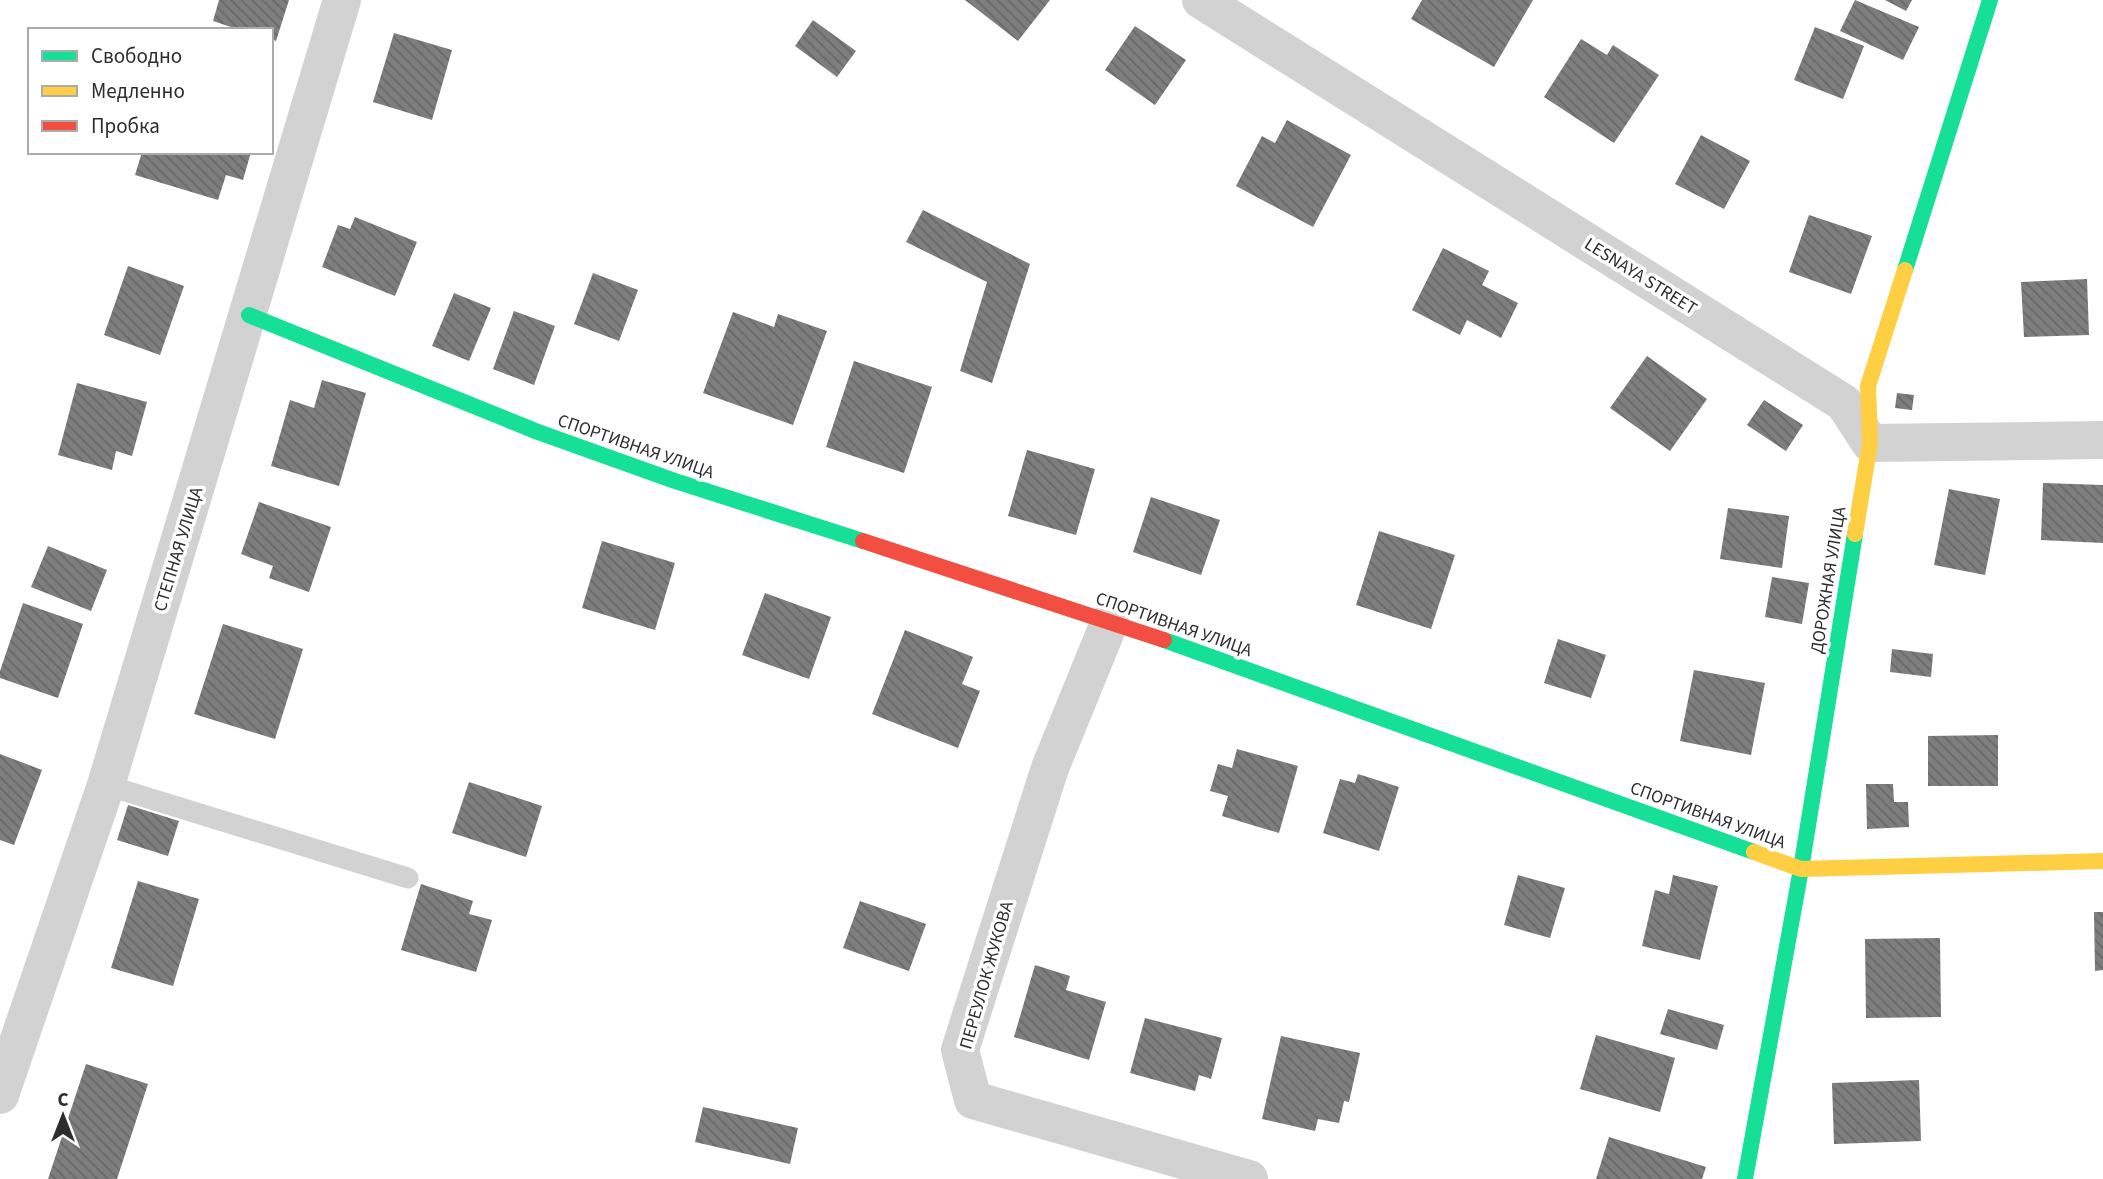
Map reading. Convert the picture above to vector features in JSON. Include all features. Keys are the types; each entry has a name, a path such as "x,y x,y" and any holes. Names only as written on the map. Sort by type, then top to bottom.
{"street":[{"name":"СТЕПНАЯ УЛИЦА","path":"0,1095 106,785 342,0"},
{"name":"LESNAYA STREET","path":"1201,0 1844,403 1870,443"},
{"name":"ДОРОЖНАЯ УЛИЦА","path":"1745,1179 1801,869 1870,443 1868,386 1990,0"},
{"name":"СПОРТИВНАЯ УЛИЦА","path":"249,315 538,432 663,477 1110,621 1801,869 2103,861"},
{"path":"1870,443 2103,440"},
{"name":"ПЕРЕУЛОК ЖУКОВА","path":"1110,621 1050,768 960,1050 974,1100 1249,1179"}],"lane":[{"path":"106,785 408,878"}],"building":[{"path":"219,0 289,0 276,41 273,40 273,28 234,28 213,21"},
{"path":"965,0 1050,0 1018,41"},
{"path":"1422,0 1533,0 1494,67 1411,19"},
{"path":"1855,0 1919,27 1903,60 1840,31"},
{"path":"1885,0 1912,0 1906,11"},
{"path":"813,20 856,51 837,77 795,46"},
{"path":"1135,26 1186,60 1155,105 1105,70"},
{"path":"1815,27 1864,46 1843,99 1794,80"},
{"path":"394,33 452,50 432,120 373,102"},
{"path":"1581,39 1607,55 1613,45 1659,75 1614,143 1544,97"},
{"path":"1287,120 1351,155 1313,227 1236,186 1262,136 1275,143"},
{"path":"1701,135 1750,161 1724,209 1675,184"},
{"path":"141,154 250,154 243,180 226,175 218,200 135,175"},
{"path":"923,210 1030,264 992,383 960,371 987,282 906,242"},
{"path":"1809,215 1872,236 1851,294 1789,272"},
{"path":"355,217 417,242 395,296 322,267 338,225 350,229"},
{"path":"1443,248 1489,271 1482,285 1518,303 1501,338 1467,320 1460,335 1412,310"},
{"path":"128,266 184,286 160,355 104,335"},
{"path":"593,273 638,290 619,341 574,324"},
{"path":"2087,279 2089,335 2024,337 2021,282"},
{"path":"454,293 491,308 469,361 432,346"},
{"path":"514,311 555,326 534,385 493,369"},
{"path":"733,312 774,327 778,314 827,331 793,425 703,393"},
{"path":"1647,356 1707,399 1670,451 1610,408"},
{"path":"854,361 932,387 904,473 826,447"},
{"path":"322,380 366,393 339,486 271,466 290,400 314,408"},
{"path":"77,383 147,402 132,456 116,451 112,470 58,455"},
{"path":"1897,393 1914,395 1912,410 1895,408"},
{"path":"1764,400 1803,425 1786,451 1747,425"},
{"path":"1027,450 1095,469 1076,535 1008,516"},
{"path":"2043,483 2103,485 2103,543 2041,540"},
{"path":"1949,489 2000,499 1985,575 1934,565"},
{"path":"1151,497 1220,520 1201,575 1133,552"},
{"path":"259,502 331,527 309,592 269,578 273,566 241,554"},
{"path":"1728,508 1789,516 1782,568 1720,559"},
{"path":"1379,531 1455,555 1431,629 1356,605"},
{"path":"602,541 675,563 655,630 582,608"},
{"path":"48,546 107,570 91,611 31,587"},
{"path":"1772,577 1809,583 1802,624 1765,617"},
{"path":"765,593 831,617 809,679 742,655"},
{"path":"23,603 83,624 58,698 0,678"},
{"path":"223,624 303,649 275,739 194,714"},
{"path":"905,630 973,657 962,684 980,691 958,748 872,714"},
{"path":"1558,639 1606,655 1591,698 1544,683"},
{"path":"1892,649 1933,654 1931,677 1890,672"},
{"path":"1694,670 1765,683 1751,755 1680,741"},
{"path":"1998,735 1998,786 1928,786 1928,736"},
{"path":"1237,749 1298,766 1279,833 1222,816 1228,796 1210,791 1218,764 1232,768"},
{"path":"0,754 42,770 14,845 0,840"},
{"path":"1358,774 1399,787 1379,851 1323,833 1340,779 1355,783"},
{"path":"469,782 542,806 526,857 452,833"},
{"path":"1866,784 1893,784 1894,802 1908,802 1909,827 1867,829"},
{"path":"128,805 179,821 168,856 117,840"},
{"path":"1518,875 1565,888 1550,938 1504,925"},
{"path":"1673,875 1718,886 1700,960 1642,946 1655,890 1669,894"},
{"path":"138,881 199,899 173,986 111,968"},
{"path":"421,884 473,901 469,914 492,920 476,972 401,950"},
{"path":"860,901 926,924 909,971 843,948"},
{"path":"2094,912 2103,912 2103,970 2095,971"},
{"path":"1940,938 1941,1017 1866,1018 1865,939"},
{"path":"1035,965 1070,976 1066,990 1106,1002 1089,1060 1014,1037"},
{"path":"1668,1009 1724,1025 1717,1050 1660,1034"},
{"path":"1145,1018 1222,1038 1211,1079 1199,1075 1195,1091 1130,1073"},
{"path":"1596,1035 1675,1058 1660,1112 1580,1089"},
{"path":"1281,1036 1360,1053 1349,1102 1344,1101 1339,1123 1318,1119 1315,1131 1262,1119"},
{"path":"86,1064 148,1084 117,1179 48,1179"},
{"path":"1919,1080 1921,1141 1834,1144 1832,1083"},
{"path":"703,1107 798,1128 790,1164 695,1142"},
{"path":"1609,1137 1706,1167 1702,1179 1596,1179"}],"traffic: fast":[{"path":"1905,270 1990,0"},
{"path":"249,315 538,432 675,481 863,541"},
{"path":"1745,1179 1801,869 1855,534"},
{"path":"1164,640 1754,852"}],"traffic: slow":[{"path":"1855,534 1870,443 1868,386 1905,270"},
{"path":"1754,852 1801,869 2103,861"}],"traffic: jam":[{"path":"863,541 1164,640"}]}
